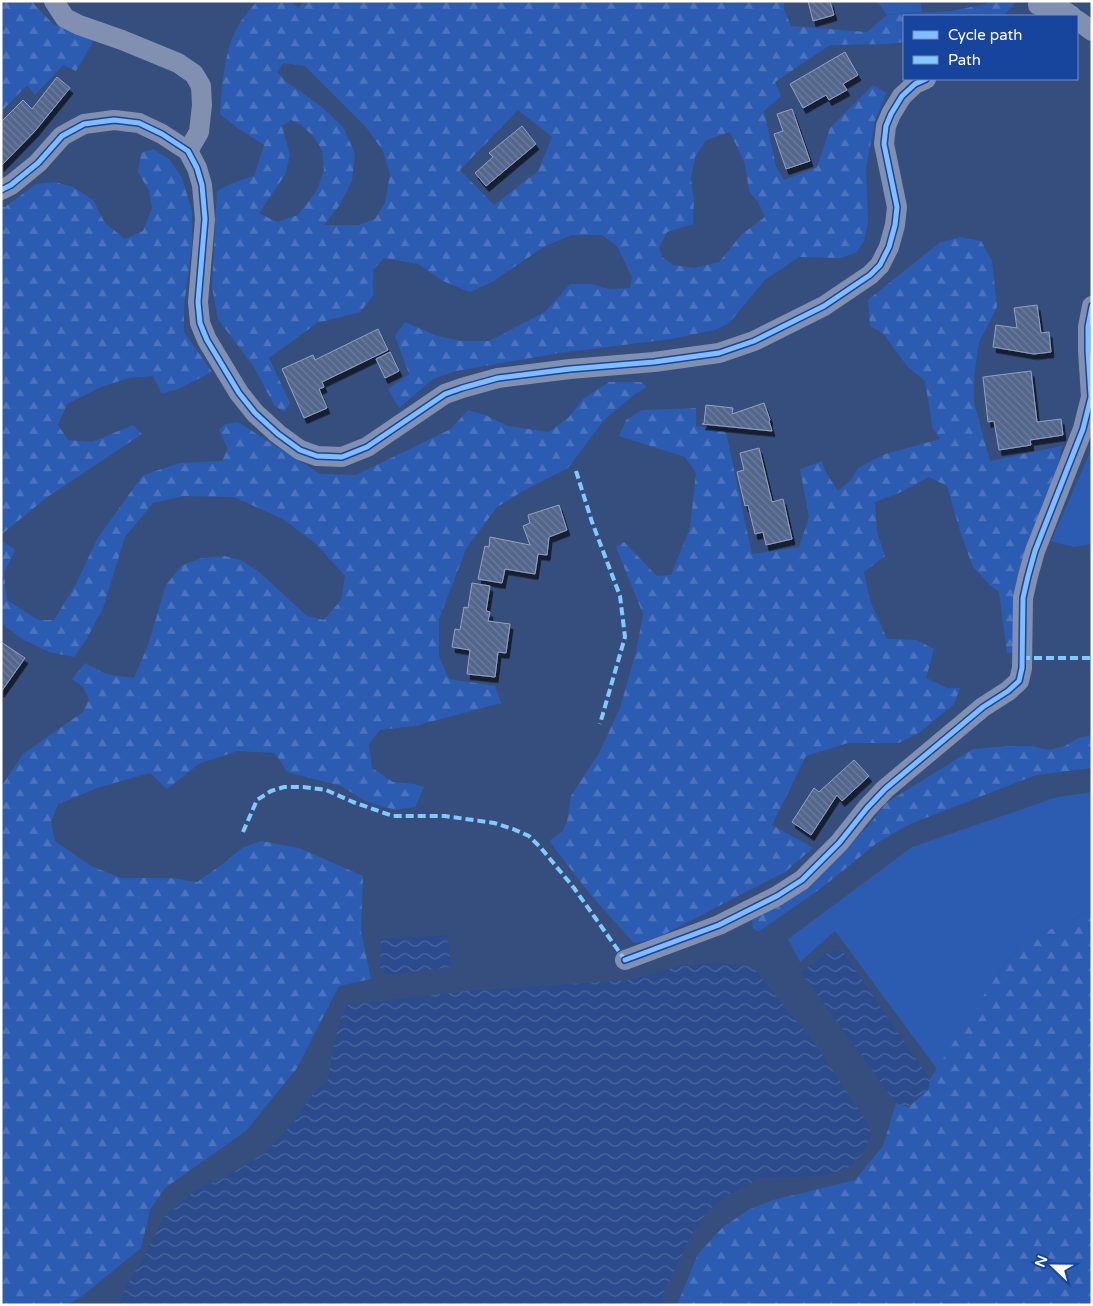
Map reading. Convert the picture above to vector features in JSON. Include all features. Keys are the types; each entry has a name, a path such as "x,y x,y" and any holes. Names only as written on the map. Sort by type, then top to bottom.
{"street":[{"path":"54,1 64,18 178,62 194,74 201,86 202,105 199,132 188,151"},
{"path":"1037,7 1066,12 1070,15"},
{"path":"1078,21 1092,31"},
{"path":"1,190 11,186 38,163 62,136 84,124 114,120 139,123 162,134 188,151 197,168 202,185 205,219 198,302 200,323 207,340 239,393 255,413 278,434 300,450 317,456 342,457 367,447 445,394 462,388 498,378 570,368 654,362 719,353 754,341 824,306 870,275 880,265 889,247 895,225 897,207 884,144 886,126 902,96 915,84 924,80"},
{"path":"625,960 719,925 777,896 802,880 839,843 884,789 983,707 1008,691 1018,681 1022,668 1023,598 1028,576 1035,551 1083,429 1091,396 1088,334 1092,306"}],"green space":[{"path":"1,1 33,1 53,24 94,40 76,71 63,65 35,95 27,85 1,112"},
{"path":"257,1 291,1 298,8 304,1 784,1 784,9 791,26 867,32 887,15 951,11 986,4 988,1 1017,1 1004,15 903,15 903,42 830,45 775,82 781,96 764,111 776,166 784,180 817,167 830,128 873,85 886,93 875,121 866,168 868,222 864,241 856,253 840,258 799,257 765,280 729,323 715,330 671,339 559,353 456,371 433,379 399,408 388,389 409,374 395,336 405,322 437,336 460,341 489,341 545,312 570,284 592,284 608,289 630,288 632,277 617,246 602,235 572,235 545,246 492,282 470,292 443,281 418,264 384,258 373,270 373,296 360,312 317,323 269,358 290,403 284,412 274,405 254,367 218,319 212,287 217,191 230,184 254,176 264,145 220,114 224,69 227,57 233,36","holes":["284,63 305,66 366,127 383,151 390,174 385,203 375,219 359,225 324,225 339,206 352,181 355,153 343,127 322,107 288,83 277,72","518,110 552,137 538,171 494,205 460,170","291,120 301,125 313,136 322,150 324,170 317,190 298,215 277,222 259,213 285,175 290,155 282,126","730,132 745,164 749,191 758,202 765,217 742,234 719,262 695,268 673,265 662,257 659,247 667,232 693,224 694,200 691,179 695,157 706,140"]},
{"path":"877,1 920,1 922,12 887,15"},
{"path":"153,149 170,160 182,178 192,211 192,244 184,306 184,332 212,372 180,388 162,394 153,376 129,378 101,387 67,404 58,425 68,440 92,442 133,425 142,434 46,498 1,535 1,207 5,207 36,184 55,182 73,187 93,200 105,223 125,239 143,231 152,208 149,191 138,172 141,153"},
{"path":"960,237 981,241 992,261 997,307 979,342 974,377 974,403 990,461 1062,446 1059,461 1019,578 1015,651 1007,654 999,592 973,567 947,486 929,477 899,493 875,502 877,532 885,556 864,572 870,601 887,639 916,640 934,649 926,678 947,688 960,688 954,704 920,732 899,743 848,743 806,756 772,825 813,848 785,872 655,939 634,943 590,894 549,841 562,832 567,822 571,796 599,753 620,708 636,652 643,614 616,547 624,542 657,576 671,575 690,528 696,473 685,457 619,436 626,420 642,410 696,408 696,426 726,432 752,554 799,547 809,517 800,469 822,461 825,471 838,491 851,480 858,468 882,455 940,439 933,429 925,381 908,367 884,334 870,326 868,300 939,243"},
{"path":"609,382 641,382 647,387 635,394 604,420 568,468 523,491 497,507 466,549 439,619 439,656 449,679 495,686 501,703 415,726 380,730 369,744 372,768 393,782 424,787 415,807 395,810 365,801 341,786 287,772 275,753 238,751 200,763 167,789 150,773 100,787 58,804 51,822 55,841 91,866 121,878 170,878 197,882 242,848 261,841 299,848 363,876 361,931 371,979 339,986 297,1068 246,1131 165,1188 150,1210 141,1248 82,1296 67,1305 1,1305 1,787 23,754 83,712 89,699 83,687 72,679 85,663 106,674 134,678 148,645 166,585 182,565 202,558 225,556 242,561 258,571 307,616 324,620 341,600 345,576 316,544 283,519 234,497 183,496 153,503 125,537 103,608 86,640 74,657 49,652 22,639 1,623 1,540 15,550 4,573 7,600 38,620 54,620 77,582 97,539 143,475 180,463 222,461 228,449 219,430 226,424 238,422 320,474 356,475 451,429 468,410 485,415 508,426 549,432 569,417 583,399"},
{"path":"1092,448 1092,544 1074,547 1051,541"},
{"path":"1092,735 1092,768 1036,775 910,824 877,843 820,889 758,932 753,928 752,920 800,891 833,863 870,824 886,803 973,749 1031,746 1049,750 1065,746 1078,738"},
{"path":"1092,792 1092,911 1022,942 998,973 937,1069 835,931 800,962 788,939 912,847 1057,797"},
{"path":"1092,911 1092,1305 677,1305 698,1254 723,1227 750,1209 773,1200 855,1180 883,1146 896,1103 908,1107 928,1090 930,1079 998,973 1022,942"}],"water":[{"path":"447,935 451,967 388,975 380,967 381,939"},
{"path":"833,950 843,952 930,1079 928,1090 908,1107 896,1103 801,972"},
{"path":"711,963 752,966 816,1045 867,1122 871,1135 862,1154 848,1168 826,1176 760,1178 730,1194 710,1209 693,1232 663,1294 662,1305 119,1305 125,1289 164,1217 188,1196 207,1184 219,1181 265,1153 292,1124 312,1095 328,1079 333,1048 341,1018 347,1005 467,991 629,980 677,967"}],"building":[{"path":"808,1 830,1 834,15 813,21"},
{"path":"845,52 858,75 843,84 847,90 829,100 826,95 803,108 790,84"},
{"path":"57,77 70,88 35,131 1,166 1,122 23,100 32,109"},
{"path":"792,109 810,161 786,169 774,134 783,131 777,114"},
{"path":"522,126 536,144 486,186 475,173 493,157 489,153"},
{"path":"1037,305 1041,333 1049,332 1051,352 1034,354 993,347 996,325 1017,328 1014,308"},
{"path":"378,329 388,350 322,382 324,387 319,389 327,408 304,418 282,369 313,355 315,360"},
{"path":"390,352 399,371 385,378 376,359"},
{"path":"1031,371 1037,422 1061,419 1063,435 1030,440 1031,445 999,450 994,421 988,422 983,377"},
{"path":"764,403 772,431 702,424 704,423 706,405 733,408 732,414"},
{"path":"759,448 772,502 783,499 792,539 766,545 763,532 755,534 748,505 745,506 737,472 744,470 740,453"},
{"path":"559,505 567,530 549,537 547,555 538,554 535,574 505,569 502,583 478,579 485,546 489,547 490,537 530,545 523,526 530,523 528,515"},
{"path":"472,583 490,586 486,611 490,612 488,621 510,624 506,653 498,652 495,677 467,674 470,650 452,647 455,629 460,630 464,607 468,608"},
{"path":"1,642 25,658 1,692"},
{"path":"854,760 869,776 842,801 837,795 811,835 792,822 814,788 819,792"}],"marked path":[{"path":"576,471 592,522 620,596 625,637 600,724"},
{"path":"1022,658 1092,658"},
{"path":"243,832 257,800 271,791 284,787 326,790 393,816 445,816 494,823 513,829 529,836 541,848 574,888 625,960"}],"cycle path":[{"path":"1,190 11,185 38,163 62,136 84,124 114,120 139,123 162,134 188,151 197,168 202,185 205,219 198,302 200,323 207,340 239,393 255,413 278,434 300,450 317,456 342,457 367,447 445,394 462,388 498,378 570,369 654,362 719,353 754,341 824,306 870,275 880,265 889,247 895,225 897,207 884,144 886,126 902,96 915,84 924,80"},
{"path":"625,960 719,925 777,896 802,880 839,843 885,789 983,707 1008,691 1019,681 1022,668 1023,598 1028,576 1035,551 1083,429 1091,397 1088,327 1092,306"}]}
